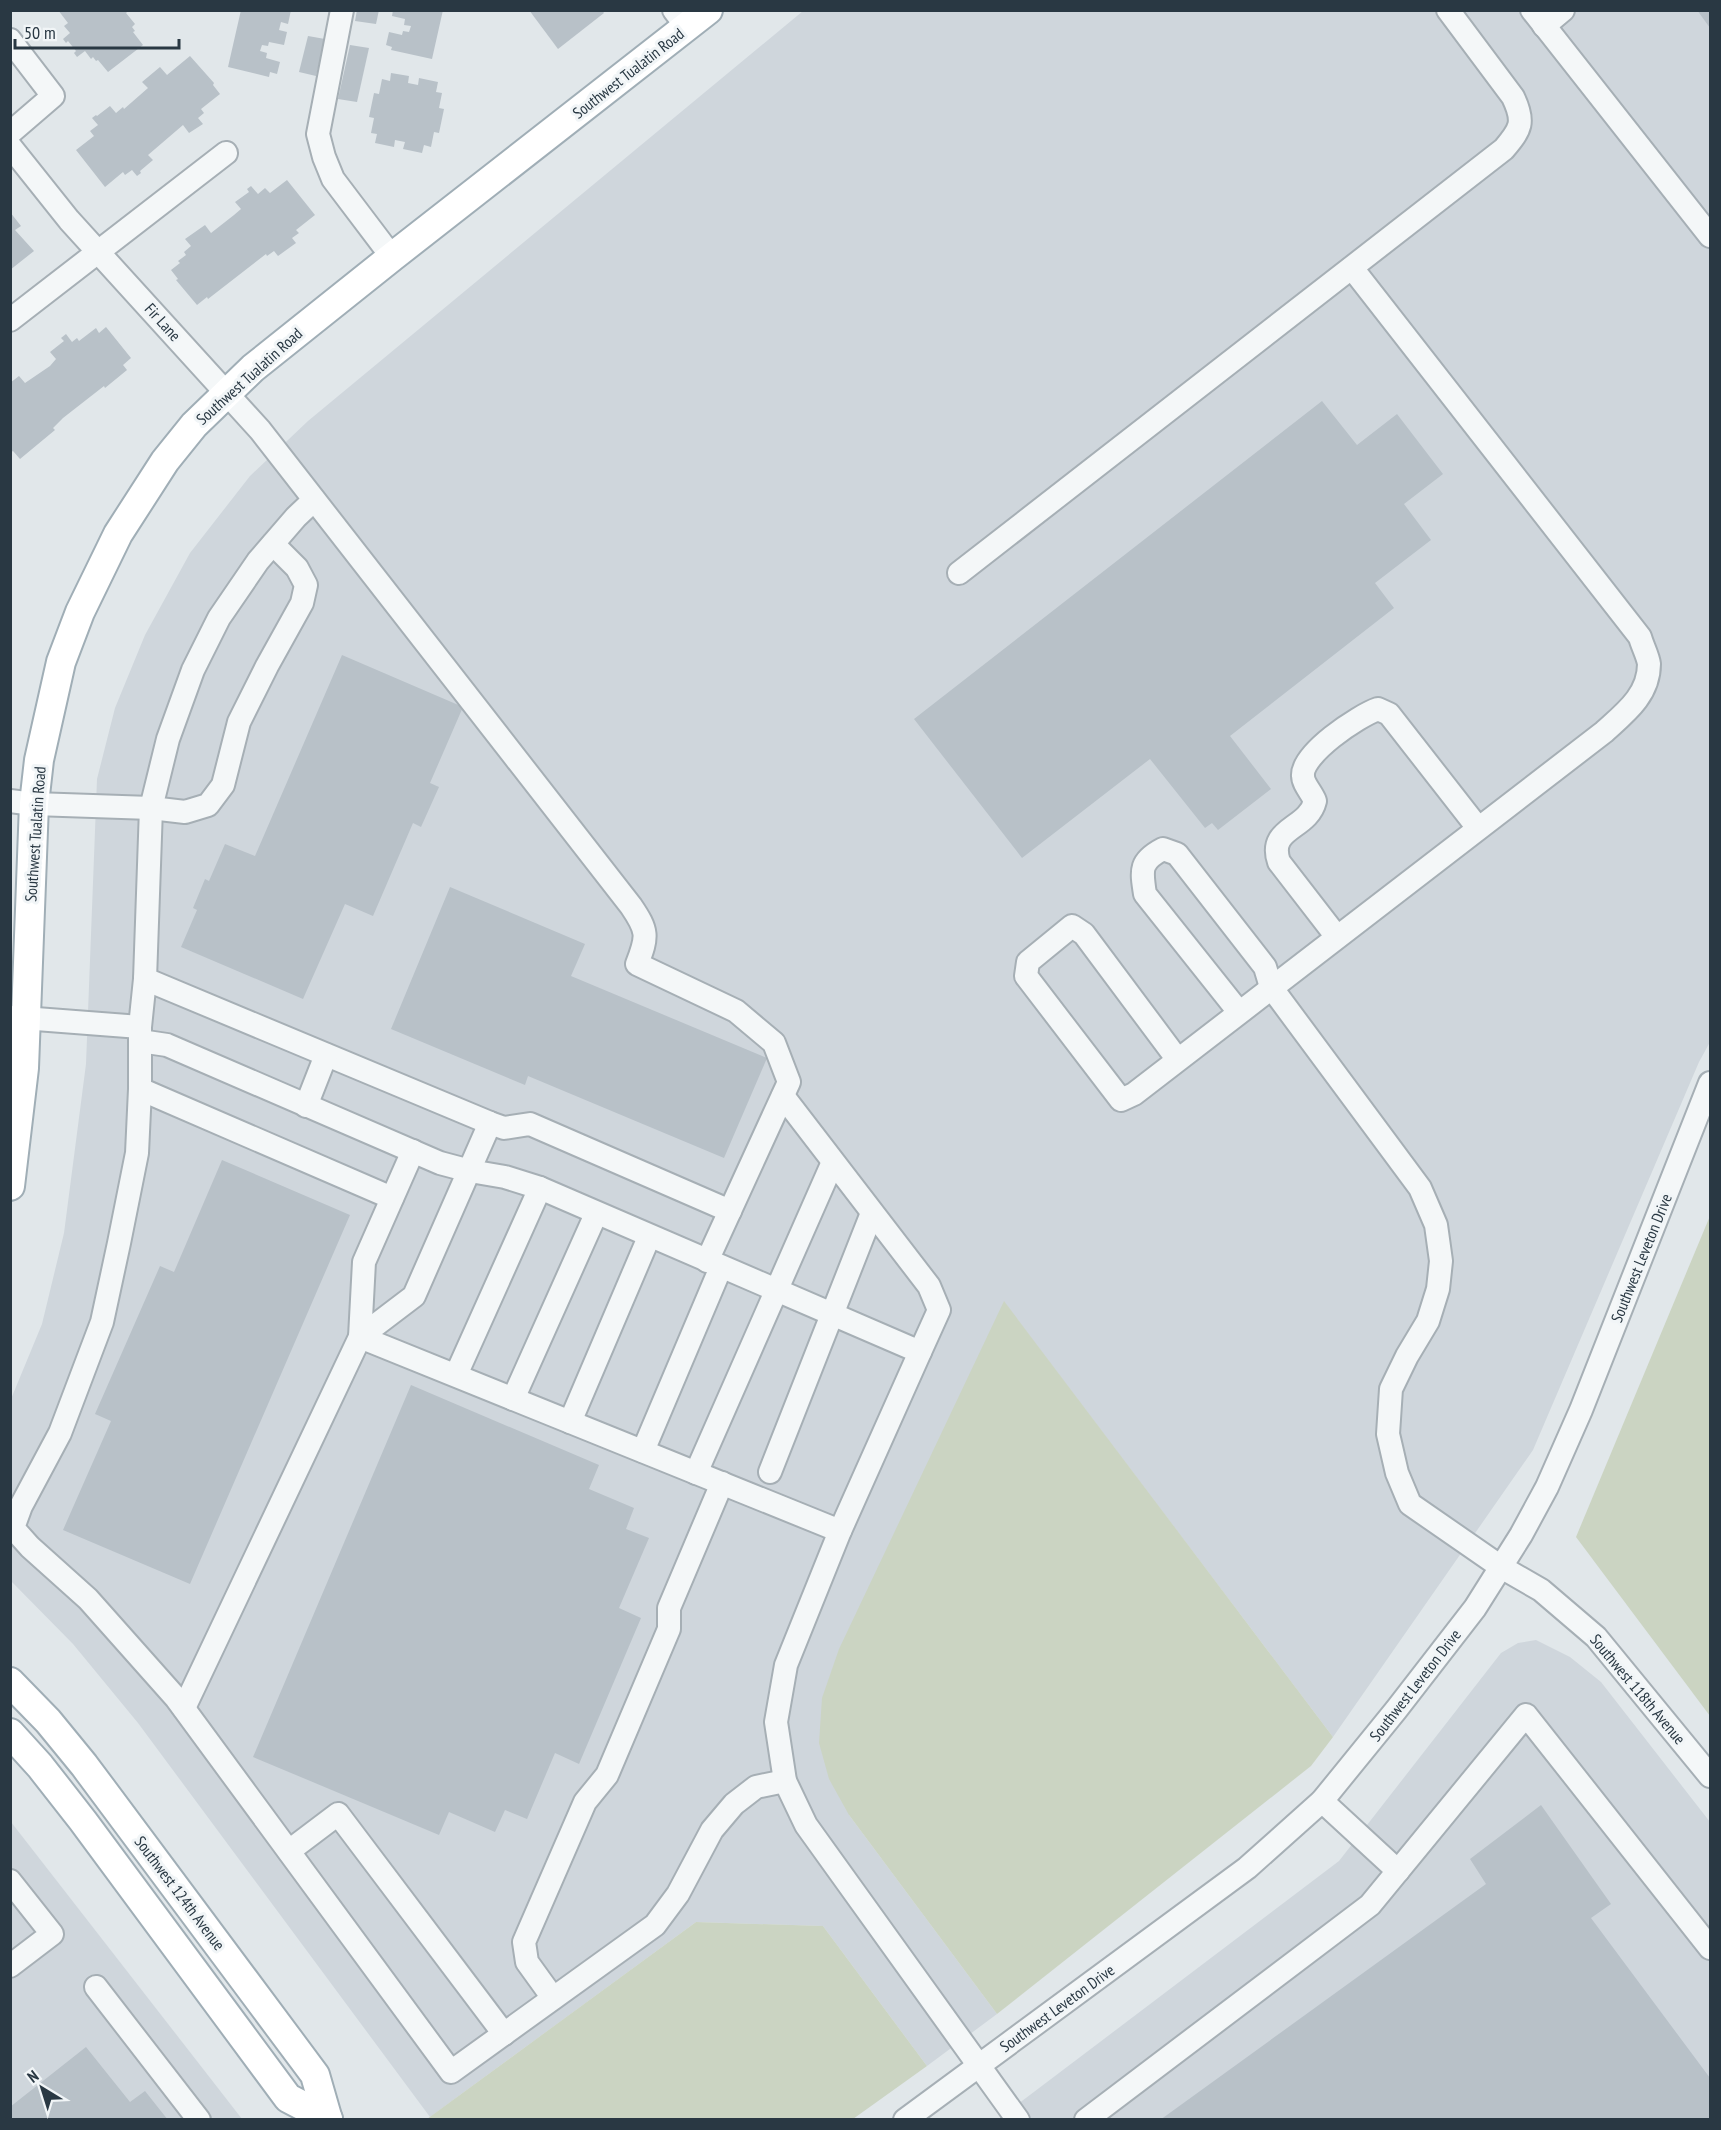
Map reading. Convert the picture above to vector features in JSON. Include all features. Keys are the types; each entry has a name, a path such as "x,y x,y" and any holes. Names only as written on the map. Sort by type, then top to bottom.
{"main road":[{"name":"Southwest Tualatin Road","path":"10,1186 19,1121 18,1017 22,802 39,759 62,662 80,612 98,571 138,500 194,425 227,392 690,16"},
{"name":"Southwest 124th Avenue","path":"10,1682 48,1720 84,1765 315,2075 328,2119"},
{"name":"Southwest 124th Avenue","path":"10,1733 40,1766 83,1821 288,2098 328,2119"}],"street":[{"path":"342,10 318,134 333,179 392,257"},
{"path":"959,573 1504,149 1519,132 1521,113 1513,97 1448,10"},
{"path":"1563,10 1538,18 1710,234"},
{"path":"10,40 53,96 10,133"},
{"name":"Fir Lane","path":"10,146 69,220 261,430 631,906 642,922 646,941 637,964 735,1011 774,1043 789,1082 783,1096"},
{"path":"10,320 226,153"},
{"path":"1178,1060 1084,934 1072,926 1028,962 1026,976 1121,1100 1134,1094 1604,732 1633,705 1644,689 1649,663 1640,637 1352,268"},
{"path":"314,500 258,561 219,618 193,670 168,739 151,808 145,980 140,1034 137,1153 102,1322 60,1433 21,1506 13,1528 30,1547 88,1599 184,1708 451,2072 655,1925 678,1894 712,1830 734,1804 756,1788 785,1781"},
{"path":"22,802 151,808 185,812 208,805 223,785 239,723 302,603 306,585 297,568 273,544"},
{"path":"1337,937 1280,862 1275,850 1280,838 1312,812 1316,801 1302,778 1304,765 1312,755 1365,713 1378,709 1389,714 1478,828"},
{"name":"Southwest 118th Avenue","path":"1239,1012 1145,894 1141,870 1149,856 1163,849 1177,854 1265,967 1271,987 1420,1188 1436,1225 1441,1261 1438,1289 1428,1321 1391,1389 1388,1434 1397,1473 1410,1504 1501,1567 1541,1590 1596,1637 1710,1776"},
{"path":"145,980 490,1123 504,1128 530,1124 730,1211"},
{"path":"18,1017 140,1034 440,1163 505,1177 540,1188 920,1352"},
{"path":"306,1106 327,1055"},
{"name":"Southwest Leveton Drive","path":"905,2120 1247,1868 1322,1801 1396,1710 1475,1608 1541,1497 1567,1444 1710,1083"},
{"path":"140,1089 392,1198"},
{"path":"643,1451 714,1264 730,1211 783,1096 929,1286 939,1310 840,1531 786,1665 776,1722 785,1781 806,1825 980,2064 1018,2120"},
{"path":"360,1337 414,1296 490,1123"},
{"path":"184,1708 360,1337 364,1262 413,1151"},
{"path":"696,1473 833,1162"},
{"path":"456,1376 540,1188"},
{"path":"770,1472 872,1213"},
{"path":"513,1399 596,1214"},
{"path":"570,1422 649,1237"},
{"path":"360,1337 840,1531"},
{"path":"553,1998 527,1962 524,1942 585,1803 608,1775 669,1629 669,1608 722,1483"},
{"path":"1086,2120 1370,1905 1526,1715 1710,1948"},
{"path":"1322,1801 1398,1871"},
{"path":"289,1851 338,1814 504,2034"},
{"path":"10,1881 52,1934 10,1966"},
{"path":"96,1987 199,2120"}],"shaded area":[{"path":"803,11 1710,11 1710,1042 1699,1062 1533,1450 1333,1737 1004,1302 849,1815 997,2014 927,2066 823,1926 696,1922 430,2117 138,1723 73,1644 11,1581 11,1399 42,1324 64,1233 86,1064 97,779 115,708 145,635 190,553 250,476 308,421"},
{"path":"1536,1640 1570,1657 1601,1682 1710,1822 1710,2119 997,2120 1339,1861 1501,1653 1518,1643"},
{"path":"11,1822 242,2119 11,2119"}],"green space":[{"path":"1710,1216 1710,1716 1576,1537"},
{"path":"1004,1301 1333,1737 1311,1766 997,2014 849,1815 829,1779 819,1743 822,1698 839,1649"},
{"path":"696,1922 823,1926 927,2066 853,2119 427,2119"}],"building":[{"path":"58,10 129,10 126,13 135,24 132,27 135,31 133,32 143,45 108,72 98,60 96,61 93,57 91,59 85,51 77,57 74,53 76,51 68,41 66,43 63,39 70,33 64,26 68,23"},
{"path":"241,10 291,10 288,24 281,22 279,30 287,32 284,45 269,42 268,46 262,45 260,51 267,53 266,58 280,62 277,74 270,72 269,77 228,67"},
{"path":"357,10 379,10 376,24 355,21"},
{"path":"393,10 443,10 432,59 391,50 392,47 386,45 389,32 402,35 403,31 409,32 411,26 404,25 405,19 392,16"},
{"path":"529,10 602,10 604,13 558,49"},
{"path":"1697,10 1710,10 1710,28"},
{"path":"308,36 325,39 316,76 299,72"},
{"path":"350,45 369,48 357,102 338,99"},
{"path":"190,56 214,83 213,85 220,94 201,109 204,113 198,118 203,124 189,133 183,125 148,155 153,160 140,171 141,173 137,176 132,170 125,175 123,172 105,187 76,150 94,136 90,131 98,125 92,118 110,106 116,113 123,107 124,109 148,88 142,82 160,67 167,75"},
{"path":"391,73 409,76 408,83 418,85 419,78 438,82 436,92 442,93 439,108 444,109 439,133 434,132 431,147 424,145 422,153 403,149 405,142 395,140 394,147 375,143 377,134 371,133 374,118 369,117 374,93 379,94 382,79 390,81"},
{"path":"287,180 315,215 296,230 299,233 292,238 296,243 278,256 274,251 267,256 266,254 197,305 176,280 178,279 171,270 180,263 178,261 186,255 184,252 191,246 185,239 205,225 211,233 234,215 241,209 235,202 249,192 247,189 251,186 258,194 265,188 270,193"},
{"path":"10,212 21,226 15,230 34,251 10,270"},
{"path":"106,327 131,358 123,365 127,370 63,418 53,428 55,430 20,459 13,451 10,453 10,383 19,376 25,383 50,366 56,359 50,352 64,341 61,338 66,334 72,342 77,338 79,341 96,328 99,333"},
{"path":"1322,401 1357,445 1397,414 1443,474 1404,504 1431,540 1375,583 1394,608 1230,736 1271,789 1218,830 1212,823 1205,828 1150,759 1022,858 914,719"},
{"path":"342,655 463,707 430,783 439,787 421,827 413,823 373,916 345,904 303,999 181,947 197,910 193,908 205,879 209,881 225,844 255,856"},
{"path":"450,887 585,944 571,976 767,1058 724,1158 528,1076 525,1085 391,1029"},
{"path":"222,1160 350,1215 190,1584 63,1530 111,1421 95,1414 160,1266 174,1272"},
{"path":"411,1385 599,1465 589,1489 634,1508 626,1529 649,1538 619,1608 641,1618 579,1764 555,1753 527,1819 505,1810 495,1832 449,1812 439,1835 253,1757"},
{"path":"1541,1805 1611,1904 1591,1918 1710,2078 1710,2120 1160,2120 1486,1884 1470,1859"},
{"path":"86,2047 130,2102 145,2091 168,2120 10,2120 10,2107"}]}
